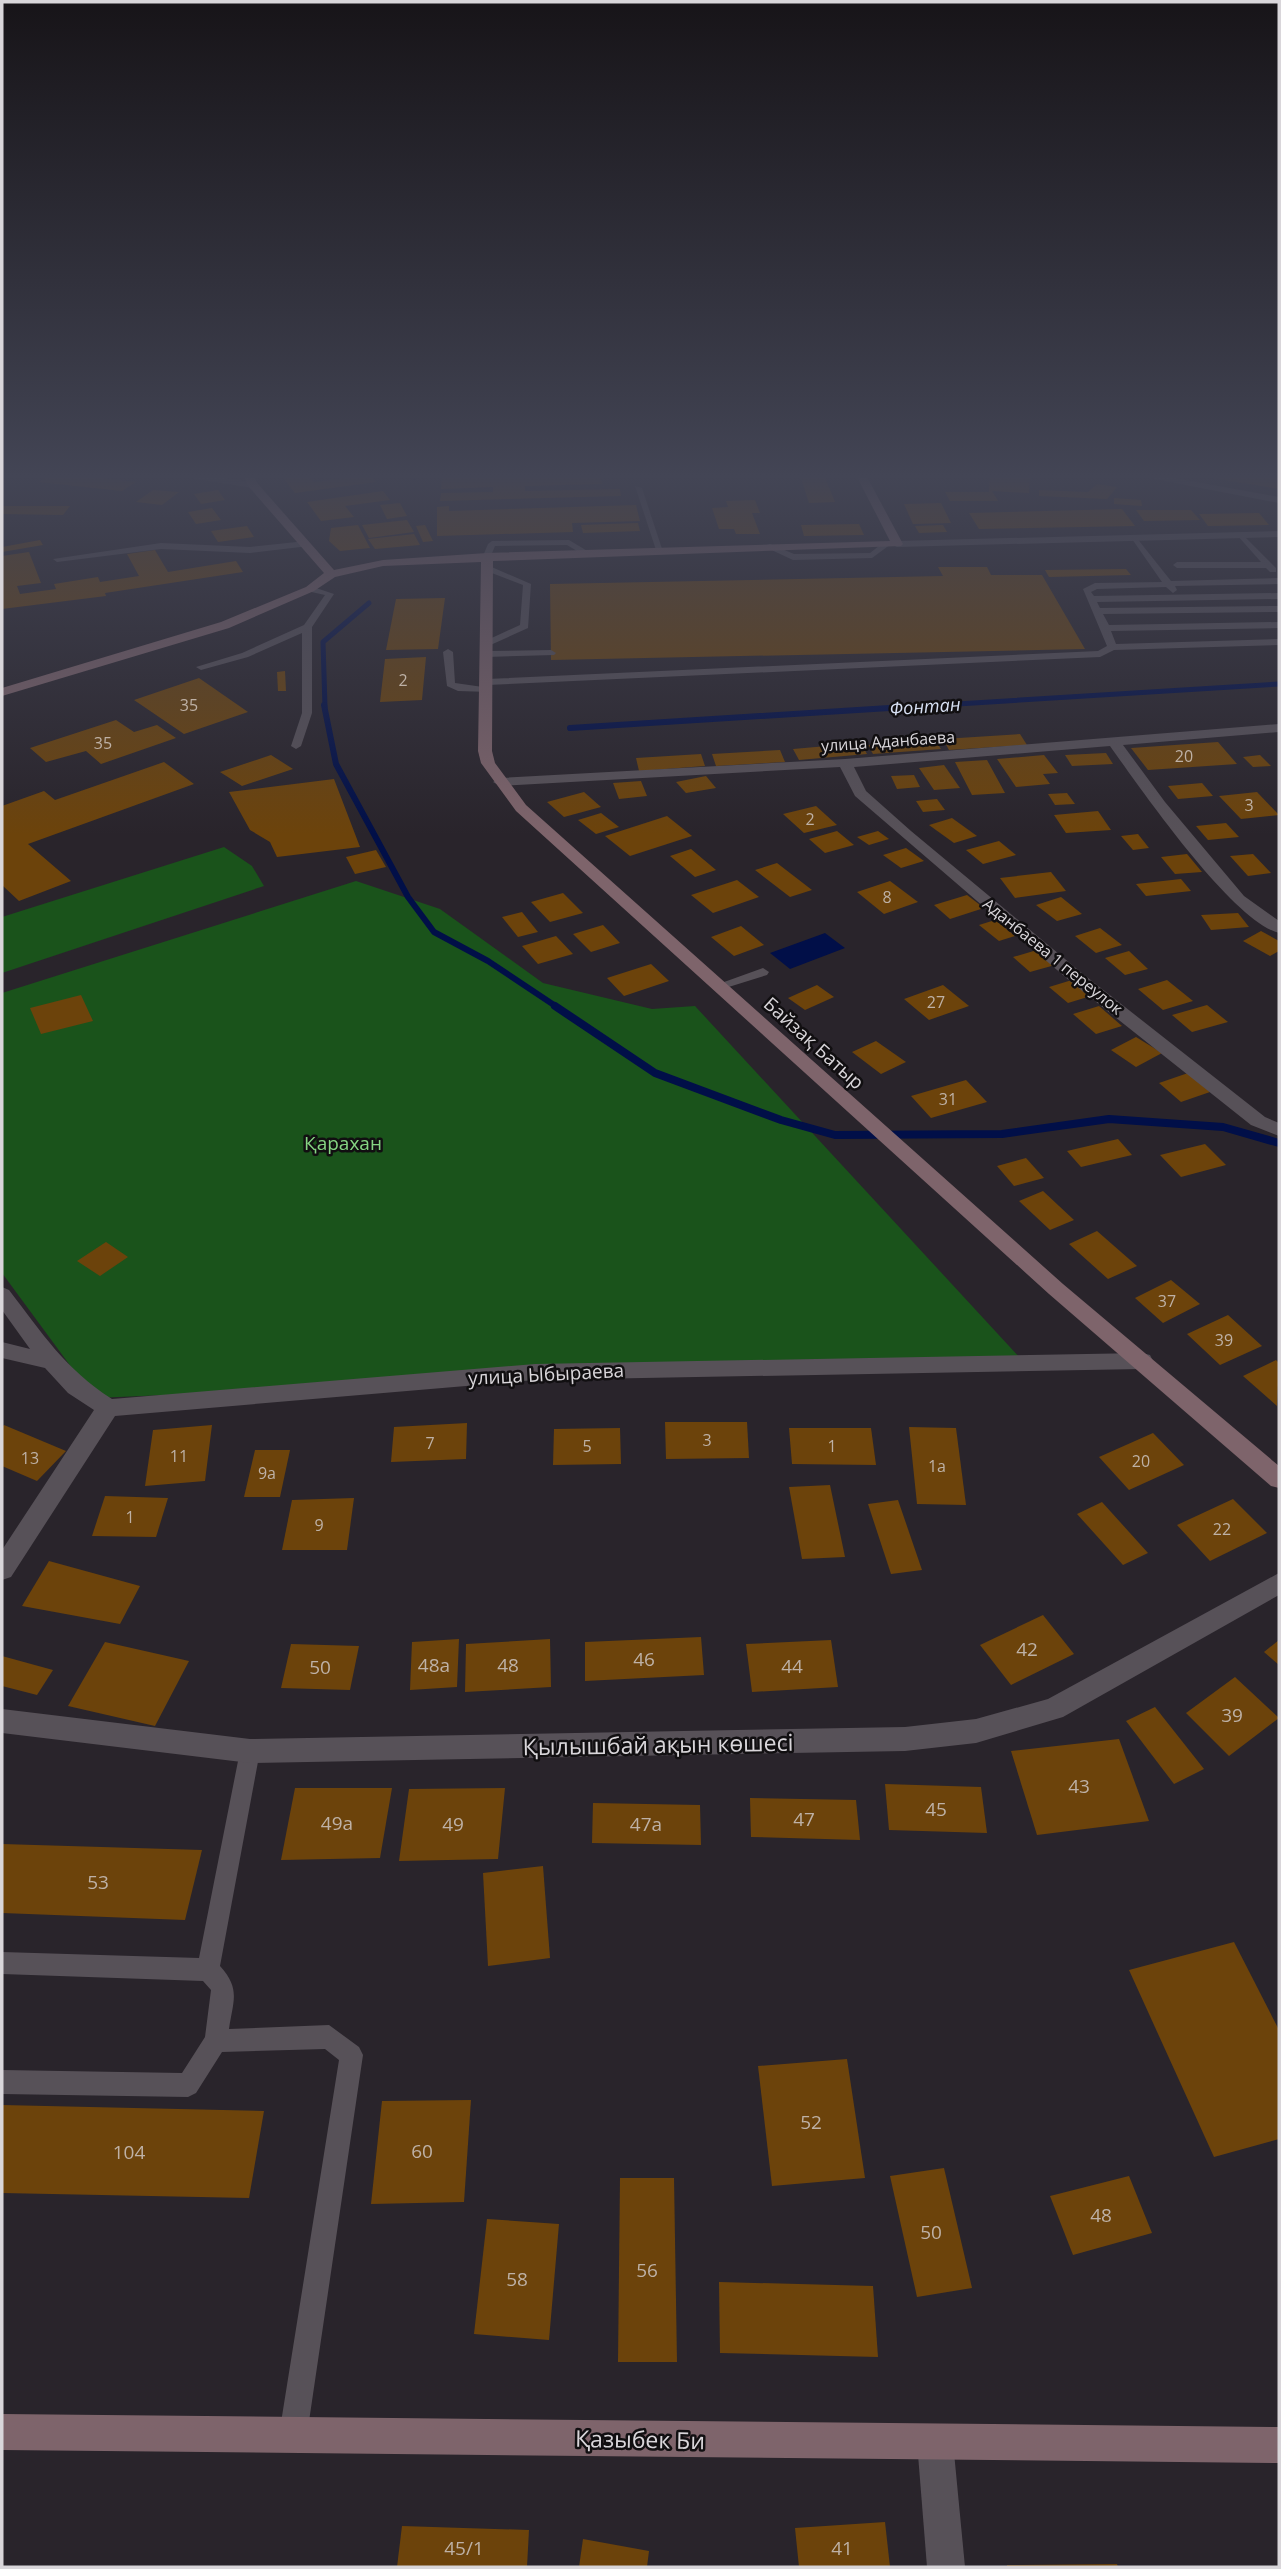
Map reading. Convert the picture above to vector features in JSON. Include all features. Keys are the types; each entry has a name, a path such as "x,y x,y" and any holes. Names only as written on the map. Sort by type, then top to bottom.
{"street":[{"path":"2,692 225,625 296,595"},
{"name":"Байзақ Батыр","path":"487,595 485,751 488,763 521,808 1056,1289 1279,1479"},
{"name":"улица Аданбаева","path":"500,782 845,763 1279,728"},
{"path":"1113,741 1160,804 1238,899 1279,928"},
{"name":"Аданбаева 1 переулок","path":"845,763 860,793 916,842 1162,1046 1258,1121 1279,1130"},
{"path":"2,1295 52,1362 76,1387 108,1408 2,1570"},
{"path":"2,1350 52,1362"},
{"name":"улица Ыбыраева","path":"108,1408 535,1372 1142,1361"},
{"name":"Қылышбай ақын көшесі","path":"2,1721 250,1751 905,1740 976,1731 1054,1709 1279,1583"},
{"name":"Қазыбек Би","path":"2,2432 1279,2445"},
{"path":"935,2442 946,2567"}],"lane":[{"path":"201,667 245,655 307,626 329,595"},
{"path":"486,649 526,626 527,595"},
{"path":"1088,595 1106,628 1112,647"},
{"path":"1177,595 1211,644"},
{"path":"1091,599 1279,596"},
{"path":"1097,611 1279,609"},
{"path":"1106,628 1279,625"},
{"path":"296,746 307,713 307,626"},
{"path":"448,652 450,684 458,688 1101,654 1112,647 1279,642"},
{"path":"486,649 551,653"},
{"path":"719,986 763,972"},
{"path":"208,1970 250,1751"},
{"path":"2,1963 208,1970 223,1986 216,2042 188,2085 2,2082"},
{"path":"216,2042 329,2037 351,2056 293,2435"}],"green space":[{"path":"224,847 252,866 264,886 2,973 2,917"},
{"name":"Қарахан","path":"356,881 440,909 543,983 652,1009 695,1006 1022,1360 94,1398 2,1273 2,993"}],"shaded area":[{"path":"825,933 845,948 790,969 770,953"}],"building":[{"path":"2,595 106,596 2,609"},
{"path":"550,595 1054,595 1085,649 551,660"},
{"path":"445,598 438,649 386,650 396,599"},
{"path":"426,657 422,700 380,702 385,659"},
{"path":"285,671 286,691 278,691 277,672"},
{"path":"199,678 248,712 184,734 134,700"},
{"path":"116,720 134,732 157,725 176,738 101,764 86,751 46,762 30,748"},
{"path":"1020,734 1027,745 949,750 943,739"},
{"path":"935,740 941,749 873,754 868,745"},
{"path":"1218,742 1237,764 1148,770 1131,748"},
{"path":"861,743 867,754 799,760 793,749"},
{"path":"780,750 785,762 716,766 712,754"},
{"path":"1106,753 1113,764 1072,766 1065,755"},
{"path":"701,754 705,766 639,771 636,758"},
{"path":"271,755 293,769 242,786 220,772"},
{"path":"1044,755 1058,773 1043,774 1050,784 1016,787 997,759"},
{"path":"1260,755 1271,766 1253,767 1243,757"},
{"path":"987,760 1005,793 972,795 955,762"},
{"path":"164,762 194,784 28,844 71,881 19,901 2,885 2,806 44,791 55,800"},
{"path":"944,765 960,788 934,790 919,768"},
{"path":"914,775 920,787 897,789 891,776"},
{"path":"706,776 716,788 686,793 676,782"},
{"path":"334,779 360,847 277,857 270,842 250,830 229,792"},
{"path":"641,781 647,796 619,799 613,783"},
{"path":"1202,783 1213,796 1178,799 1168,786"},
{"path":"584,792 601,807 564,817 547,802"},
{"path":"1257,792 1279,815 1241,819 1219,796"},
{"path":"1067,793 1075,804 1055,805 1048,794"},
{"path":"937,799 945,810 923,812 916,801"},
{"path":"816,806 837,825 804,833 783,814"},
{"path":"1098,811 1111,830 1066,833 1054,815"},
{"path":"601,813 619,827 596,834 578,820"},
{"path":"667,816 692,836 630,856 605,836"},
{"path":"952,818 977,836 954,843 929,825"},
{"path":"1226,823 1239,837 1208,840 1196,826"},
{"path":"837,831 854,845 825,853 809,839"},
{"path":"878,831 889,839 869,845 857,837"},
{"path":"1138,834 1149,848 1133,850 1121,836"},
{"path":"999,841 1016,855 983,864 966,850"},
{"path":"906,848 924,861 901,868 883,855"},
{"path":"691,849 716,870 695,877 670,856"},
{"path":"376,850 386,867 355,874 346,857"},
{"path":"1187,854 1202,872 1175,874 1161,857"},
{"path":"1253,854 1271,873 1248,876 1230,856"},
{"path":"777,863 812,890 790,897 755,870"},
{"path":"1051,872 1066,891 1015,898 1000,878"},
{"path":"1181,879 1191,891 1146,896 1136,884"},
{"path":"737,880 759,897 713,913 691,895"},
{"path":"890,881 918,902 884,914 857,892"},
{"path":"563,893 583,913 550,922 531,902"},
{"path":"967,895 984,908 950,919 934,905"},
{"path":"1061,897 1082,914 1057,921 1036,905"},
{"path":"522,912 538,932 518,937 502,917"},
{"path":"1238,913 1249,927 1211,930 1201,915"},
{"path":"995,920 1015,936 999,941 979,925"},
{"path":"603,925 620,943 591,952 573,934"},
{"path":"741,926 764,945 734,956 711,937"},
{"path":"1100,928 1122,945 1096,953 1075,936"},
{"path":"1261,931 1279,941 1279,951 1270,956 1243,941"},
{"path":"556,936 573,954 538,964 522,946"},
{"path":"1037,950 1055,965 1030,972 1013,957"},
{"path":"1129,951 1148,969 1125,975 1105,958"},
{"path":"651,964 669,981 624,996 607,978"},
{"path":"1072,980 1091,996 1068,1003 1049,987"},
{"path":"1167,980 1193,1001 1163,1010 1138,989"},
{"path":"817,985 834,997 805,1010 788,998"},
{"path":"943,985 969,1006 929,1020 904,999"},
{"path":"81,995 93,1021 41,1034 30,1008"},
{"path":"1207,1005 1228,1022 1192,1032 1172,1015"},
{"path":"1099,1006 1122,1026 1096,1034 1073,1014"},
{"path":"1136,1037 1162,1053 1136,1067 1111,1050"},
{"path":"876,1041 906,1062 881,1074 852,1052"},
{"path":"1188,1073 1210,1092 1181,1102 1159,1083"},
{"path":"966,1080 987,1102 931,1118 911,1096"},
{"path":"1118,1139 1132,1155 1081,1167 1067,1151"},
{"path":"1205,1144 1226,1165 1181,1177 1160,1155"},
{"path":"1026,1158 1044,1178 1014,1186 997,1166"},
{"path":"1043,1191 1074,1220 1050,1230 1019,1201"},
{"path":"1097,1231 1137,1266 1108,1279 1069,1244"},
{"path":"106,1242 128,1257 100,1276 77,1261"},
{"path":"1171,1280 1200,1304 1163,1323 1135,1298"},
{"path":"1228,1315 1262,1346 1220,1365 1187,1334"},
{"path":"1276,1360 1279,1363 1277,1406 1243,1376"},
{"path":"665,1422 747,1422 749,1458 666,1459"},
{"path":"467,1423 466,1459 391,1462 394,1427"},
{"path":"4,1425 66,1451 37,1481 2,1466"},
{"path":"212,1425 205,1481 145,1486 153,1430"},
{"path":"909,1427 956,1428 966,1505 917,1504"},
{"path":"620,1428 621,1464 553,1465 554,1429"},
{"path":"789,1428 871,1428 876,1465 792,1464"},
{"path":"1153,1433 1184,1465 1129,1490 1099,1457"},
{"path":"255,1450 290,1450 280,1497 244,1497"},
{"path":"830,1485 845,1557 802,1559 789,1487"},
{"path":"105,1496 168,1498 156,1537 92,1536"},
{"path":"354,1498 347,1550 282,1550 292,1500"},
{"path":"1233,1499 1267,1533 1210,1561 1177,1525"},
{"path":"898,1500 922,1570 891,1574 868,1504"},
{"path":"1102,1502 1148,1553 1123,1565 1077,1514"},
{"path":"49,1561 140,1586 120,1624 22,1606"},
{"path":"1043,1615 1074,1654 1011,1685 980,1645"},
{"path":"701,1637 704,1675 585,1681 585,1642"},
{"path":"459,1639 457,1687 410,1690 412,1642"},
{"path":"550,1639 551,1687 465,1692 466,1644"},
{"path":"831,1640 838,1687 752,1692 746,1644"},
{"path":"1279,1640 1279,1665 1264,1652"},
{"path":"105,1642 189,1661 155,1726 68,1706"},
{"path":"291,1644 359,1646 350,1690 281,1688"},
{"path":"2,1656 53,1670 37,1695 2,1686"},
{"path":"1235,1677 1279,1718 1229,1756 1186,1713"},
{"path":"1155,1707 1204,1769 1174,1784 1126,1721"},
{"path":"1119,1739 1149,1821 1037,1835 1011,1751"},
{"path":"885,1784 981,1787 987,1833 889,1830"},
{"path":"295,1788 392,1788 380,1858 281,1860"},
{"path":"505,1788 498,1859 399,1861 409,1789"},
{"path":"750,1798 856,1800 860,1840 751,1837"},
{"path":"593,1803 700,1805 701,1845 592,1843"},
{"path":"2,1844 202,1850 185,1920 2,1913"},
{"path":"543,1866 550,1958 488,1966 483,1873"},
{"path":"1234,1942 1279,2030 1279,2139 1214,2157 1129,1970"},
{"path":"847,2059 865,2178 772,2186 758,2066"},
{"path":"471,2100 464,2202 371,2204 382,2101"},
{"path":"2,2105 264,2111 249,2198 2,2193"},
{"path":"944,2168 972,2288 917,2297 890,2176"},
{"path":"1129,2176 1152,2233 1073,2255 1050,2196"},
{"path":"620,2178 674,2178 677,2362 618,2362"},
{"path":"487,2219 559,2224 549,2340 474,2334"},
{"path":"719,2282 873,2286 878,2357 720,2353"},
{"path":"885,2522 890,2567 799,2567 795,2528"},
{"path":"402,2526 529,2530 527,2567 397,2567"},
{"path":"583,2539 649,2551 647,2567 579,2567"},
{"path":"1117,2564 1118,2567 1007,2567 1007,2565"}],"waterway":[{"path":"325,707 323,642 369,603"},
{"name":"Фонтан","path":"909,707 1279,684"},
{"path":"324,705 336,764 408,897 434,932 488,961 557,1007"},
{"name":"Фонтан","path":"570,728 937,705"},
{"path":"555,1006 655,1073 781,1120 835,1135 1002,1134 1109,1119 1223,1127 1279,1143"}]}
